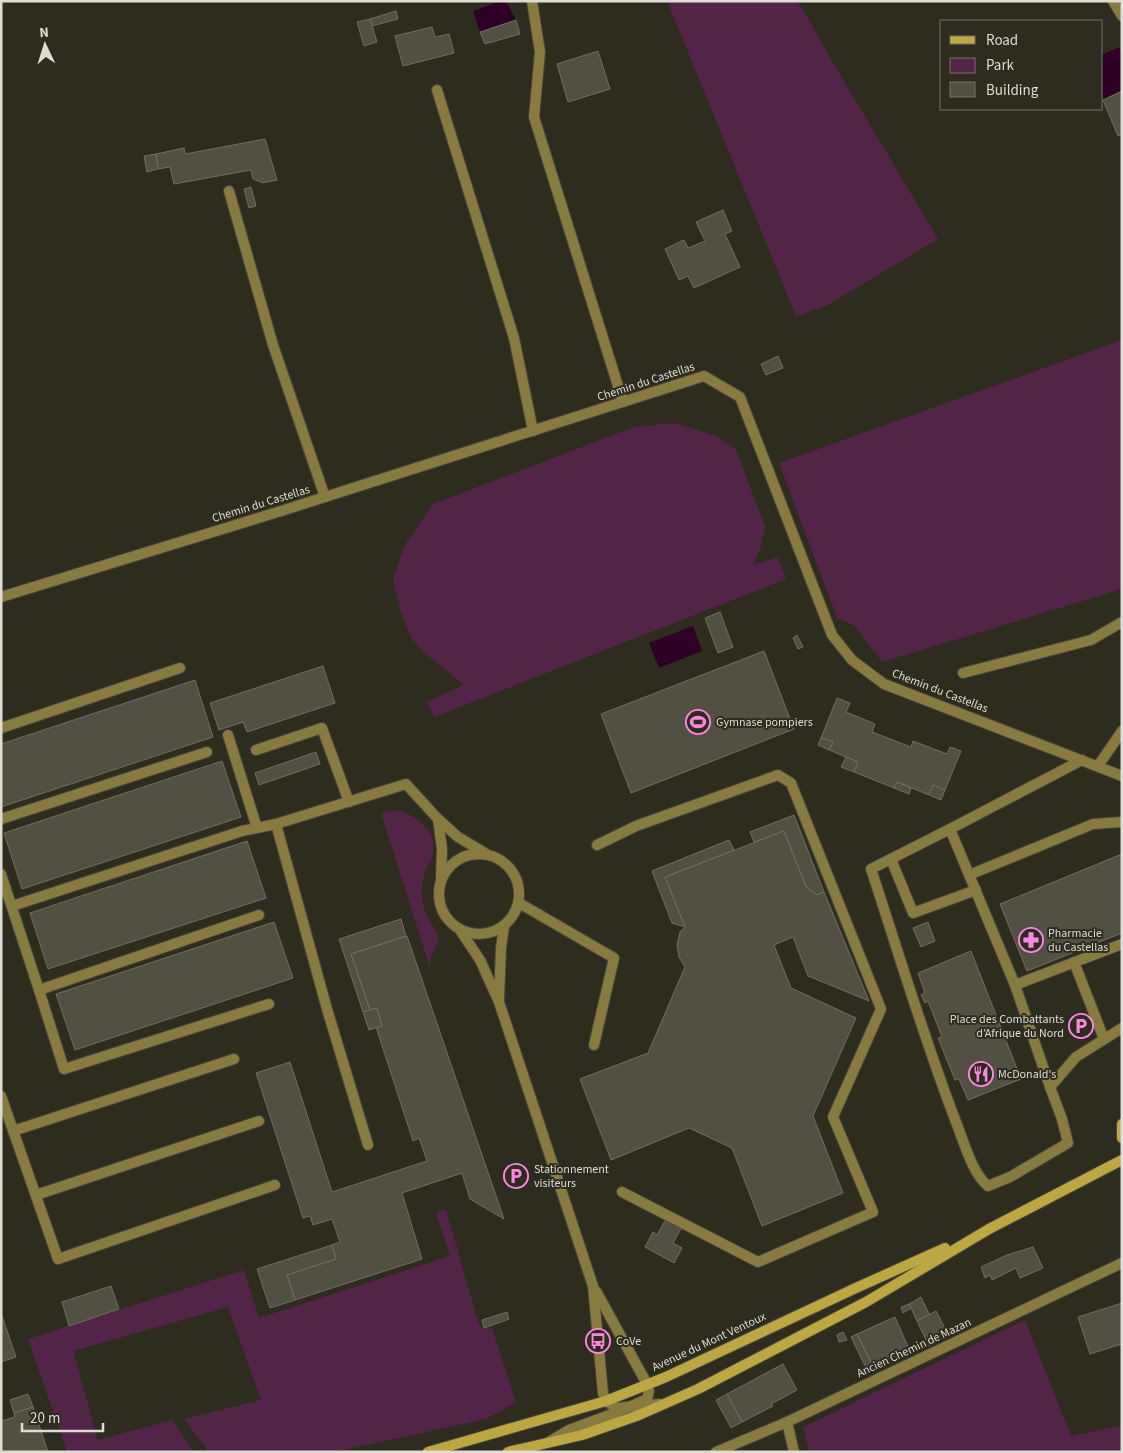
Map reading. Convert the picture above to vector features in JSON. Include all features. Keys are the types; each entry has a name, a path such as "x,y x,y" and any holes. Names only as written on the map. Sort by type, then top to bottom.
{"main road":[{"path":"1122,1124 1122,1138"},
{"name":"Avenue du Mont Ventoux","path":"508,1452 582,1435 698,1389 866,1302 989,1229 1122,1160"},
{"name":"Avenue du Mont Ventoux","path":"428,1452 606,1401 989,1229"}],"street":[{"path":"532,1 540,52 534,117 623,402"},
{"path":"1113,1 1122,16"},
{"path":"437,90 514,338 533,431"},
{"path":"229,191 273,345 325,497"},
{"name":"Chemin du Castellas","path":"1,596 325,497 704,376 740,397 832,635 852,660 884,684 1122,776"},
{"path":"963,673 1091,640 1122,622"},
{"path":"1,728 180,668"},
{"path":"256,750 322,728 349,802"},
{"path":"1098,766 1122,731"},
{"path":"228,735 257,828"},
{"path":"1,819 207,752"},
{"path":"950,829 1015,985 1062,1119 1068,1143 1010,1178 988,1186 981,1180 968,1153 945,1092 871,869 1082,760"},
{"path":"597,845 636,826 778,775 791,783 881,1009 833,1117 874,1212 758,1262 622,1192"},
{"path":"12,906 242,831 276,824 406,784 438,819 458,837 485,853 498,857 512,871 520,890 519,903 513,916 504,926 492,932 479,935 460,930 445,916 439,904 438,891 441,878 442,849 438,819"},
{"path":"969,876 1093,824 1122,822"},
{"path":"276,824 327,1010 368,1144"},
{"path":"441,878 448,867 459,858 471,854 485,853"},
{"path":"891,859 913,913 976,890"},
{"path":"1,874 64,1069 269,1004"},
{"path":"519,903 614,958 594,1045"},
{"path":"39,990 259,915"},
{"path":"499,1002 501,948 504,926"},
{"path":"460,930 480,960 499,1002 593,1286 647,1384 647,1399 569,1430 548,1443"},
{"path":"1015,985 1122,944"},
{"path":"1074,962 1104,1039"},
{"path":"1050,1087 1076,1057 1122,1028"},
{"path":"13,1131 234,1060"},
{"path":"1,1096 58,1258 275,1185"},
{"path":"36,1195 259,1122"},
{"name":"Ancien Chemin de Mazan","path":"716,1452 787,1422 1122,1263"},
{"path":"593,1286 603,1393 606,1401 616,1408 664,1404"},
{"path":"787,1422 794,1452"}],"green space":[{"path":"667,1 798,1 938,239 826,306 796,316"},
{"path":"1122,340 1122,589 882,662 855,626 837,618 779,463"},
{"path":"674,423 717,436 736,450 765,526 760,549 753,565 778,557 786,579 434,717 427,702 464,685 422,651 410,636 400,609 393,580 404,546 433,504 634,427"},
{"path":"394,810 411,815 418,820 430,833 433,840 434,849 431,861 425,871 422,890 424,908 439,940 431,956 430,968 381,813"},
{"path":"446,1209 477,1318 482,1329 492,1328 516,1402 486,1419 334,1452 209,1452 184,1419 261,1400 228,1307 73,1351 98,1440 172,1420 194,1452 67,1452 28,1339 244,1270 259,1318 450,1256 436,1212"},
{"path":"1025,1320 1071,1436 1122,1425 1122,1452 809,1452 803,1427"}],"shaded area":[{"path":"506,1 516,20 480,32 473,11"},
{"path":"1119,47 1122,53 1122,91 1103,100 1103,55"},
{"path":"693,626 702,651 659,668 649,643"}],"building":[{"path":"396,11 398,19 372,26 370,19"},
{"path":"370,19 377,42 364,46 357,22"},
{"path":"516,20 520,34 485,44 480,32"},
{"path":"432,27 435,37 449,34 454,53 403,66 395,36"},
{"path":"598,51 610,89 568,102 557,64"},
{"path":"1122,91 1122,134 1118,136 1103,100"},
{"path":"265,139 277,180 263,183 253,179 251,170 174,184 170,167 158,169 156,154 184,148 185,154"},
{"path":"156,154 158,169 147,172 144,156"},
{"path":"251,187 256,206 249,208 244,189"},
{"path":"723,210 732,231 725,234 740,267 694,288 688,276 679,280 665,249 684,240 688,248 705,241 696,222"},
{"path":"778,356 783,368 766,375 761,364"},
{"path":"720,612 733,647 718,653 705,618"},
{"path":"797,635 803,647 798,649 793,638"},
{"name":"Gymnase pompiers","path":"764,651 794,729 631,793 601,714"},
{"path":"323,666 335,703 247,732 243,722 219,730 210,703"},
{"path":"195,680 213,737 1,807 1,744"},
{"path":"837,698 850,703 846,712 875,724 872,732 911,747 913,741 947,754 950,747 961,751 945,790 933,785 929,795 897,782 894,788 854,772 858,762 829,750 833,742 821,738"},
{"path":"821,738 833,742 829,750 818,745"},
{"path":"316,752 320,764 259,785 255,773"},
{"path":"846,757 858,762 854,772 841,767"},
{"path":"222,761 241,817 22,889 4,833"},
{"path":"897,782 911,788 909,794 894,788"},
{"path":"933,785 945,790 941,800 929,795"},
{"path":"794,815 824,892 817,895 806,887 784,831 754,842 750,832"},
{"path":"784,831 806,887 817,895 824,892 869,1001 808,976 793,937 774,945 791,988 856,1018 813,1116 843,1193 762,1226 732,1148 689,1128 611,1160 580,1079 648,1053 685,967 679,957 677,945 680,932 685,927 665,877"},
{"path":"729,840 734,850 665,877 685,927 672,923 652,871"},
{"path":"247,841 266,898 48,969 30,913"},
{"path":"1122,854 1122,933 1027,971 1000,904"},
{"path":"401,919 406,936 351,954 370,1010 363,1012 339,939"},
{"path":"274,922 293,978 75,1050 56,994"},
{"path":"928,922 935,941 921,947 913,928"},
{"path":"407,936 504,1219 470,1199 462,1173 402,1193 422,1259 295,1300 287,1275 336,1259 332,1245 340,1242 332,1219 313,1225 310,1216 303,1218 256,1073 290,1062 332,1192 427,1161 419,1138 413,1141 376,1027 382,1026 377,1008 370,1010 351,954"},
{"path":"971,951 1021,1079 968,1100 959,1079 955,1080 938,1038 942,1037 928,1001 925,1003 921,995 925,993 918,973"},
{"path":"377,1008 382,1026 369,1030 363,1012"},
{"path":"666,1219 682,1227 673,1243 682,1248 674,1263 645,1247 653,1232 657,1235"},
{"path":"332,1245 336,1259 287,1275 295,1300 270,1308 257,1269"},
{"path":"1033,1247 1043,1268 1020,1278 1016,1268 992,1280 990,1275 985,1278 981,1267 1007,1255"},
{"path":"111,1286 119,1309 69,1326 62,1302"},
{"path":"921,1297 929,1314 917,1321 909,1304"},
{"path":"1122,1303 1122,1344 1090,1354 1078,1317"},
{"path":"909,1304 911,1308 903,1313 901,1307"},
{"path":"936,1311 949,1336 929,1346 917,1321"},
{"path":"507,1312 509,1319 484,1328 482,1320"},
{"path":"1,1313 16,1357 1,1362"},
{"path":"895,1317 909,1349 873,1367 857,1334"},
{"path":"843,1332 847,1340 839,1342 837,1335"},
{"path":"857,1334 873,1367 867,1370 851,1337"},
{"path":"783,1364 797,1390 771,1404 773,1406 742,1422 727,1394"},
{"path":"28,1394 33,1407 14,1413 10,1400"},
{"path":"727,1394 742,1422 731,1428 716,1400"},
{"path":"33,1407 48,1452 1,1452 1,1421 15,1417 14,1413"}],"place":[{"name":"Gymnase pompiers","path":"698,722"},
{"name":"Pharmacie du Castellas","path":"1031,940"},
{"name":"Place des Combattants d’Afrique du Nord","path":"1081,1026"},
{"name":"McDonald's","path":"981,1074"},
{"name":"Stationnement visiteurs","path":"516,1176"},
{"name":"CoVe","path":"598,1341"}]}
